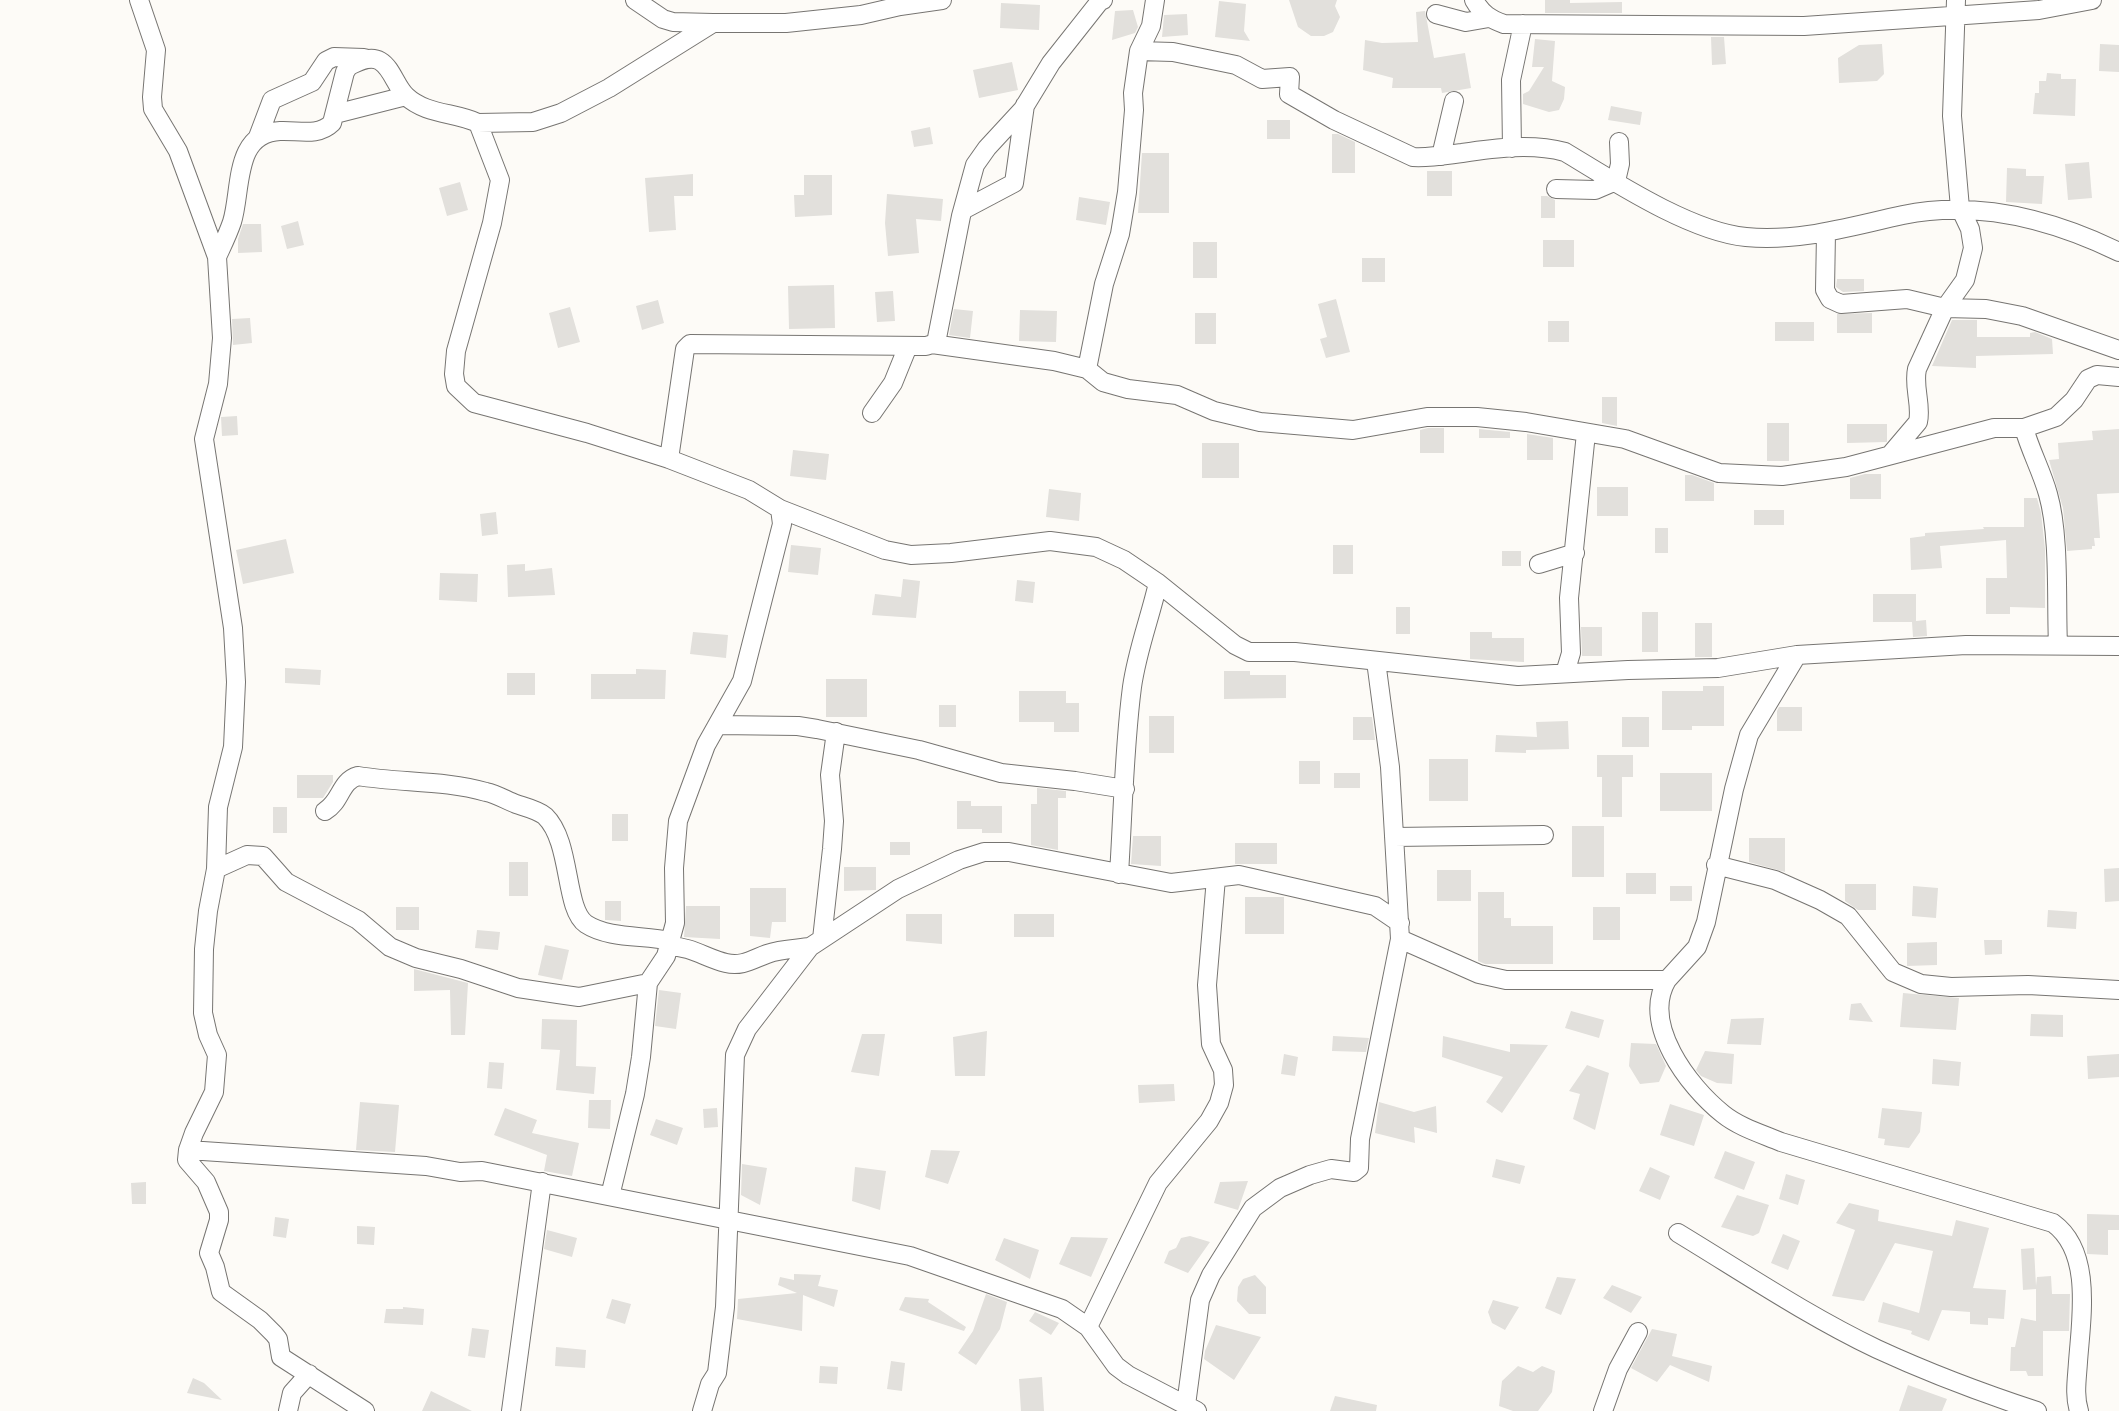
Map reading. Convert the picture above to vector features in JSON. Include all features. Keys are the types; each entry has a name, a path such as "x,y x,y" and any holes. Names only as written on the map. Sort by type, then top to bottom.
{"street":[{"path":"139,0 156,50 153,109 178,151 217,257 222,338 215,402 204,439 233,628 236,682 233,747 218,807 216,869 208,911 202,993 206,1026 216,1055 214,1092 188,1150 187,1160 206,1182 219,1212 209,1253 221,1292 260,1320 278,1339 281,1357 365,1411"},
{"path":"635,0 663,19 673,22 713,23 786,23 861,15 942,0"},
{"path":"1087,0 1102,0"},
{"path":"932,344 937,339 963,210 975,165 1026,104 1051,63 1102,0"},
{"path":"1087,369 1104,284 1117,247 1128,192 1133,93 1139,51 1151,26 1156,0"},
{"path":"1474,0 1479,10 1504,24 1804,26 1956,7 2039,10 2092,0"},
{"path":"1890,455 1918,422 1920,415 1915,379 1917,369 1945,308 1965,280 1973,248 1970,229 1960,208 1952,116 1956,7"},
{"path":"1436,14 1466,22 1489,18"},
{"path":"217,257 232,221 243,157 258,137 272,100 312,82 327,61 334,57 371,58 380,61 405,96 439,113 478,123 533,122 561,113 609,88 713,23"},
{"path":"1512,148 1511,80 1523,24"},
{"path":"1139,51 1173,52 1236,65 1262,79 1290,77 1289,94 1334,120 1408,156 1427,158 1494,148 1549,148 1565,152 1673,213 1707,229 1729,234 1768,237 1826,233 1905,214 1960,208 2005,214 2056,227 2119,252"},
{"path":"258,137 273,131 308,132 327,129 332,123 349,66 371,58"},
{"path":"335,114 405,96"},
{"path":"1441,156 1454,100"},
{"path":"963,210 1014,183 1026,104"},
{"path":"478,123 500,180 492,223 460,330 455,362 456,386 474,403 587,433 669,459 749,490 780,509 885,550 911,555 951,554 1050,541 1097,547 1117,556 1157,583 1241,650 1295,652 1518,676 1718,668 1797,655 1966,645 2119,646"},
{"path":"1616,181 1620,164 1619,142"},
{"path":"1556,189 1595,190 1616,181"},
{"path":"1826,233 1825,290 1830,299 1840,304 1907,299 1945,308 1986,309 2022,316 2119,350"},
{"path":"669,459 685,349 690,344 932,344 1087,369 1103,382 1128,389 1177,394 1213,411 1259,422 1353,430 1427,417 1477,417 1526,422 1625,439 1719,473 1782,476 1846,467 1994,428 2024,428 2056,417 2074,400 2088,379 2097,375 2119,377"},
{"path":"872,412 893,383 908,346"},
{"path":"2024,428 2048,494 2054,539 2057,645"},
{"path":"1565,673 1571,653 1569,598 1586,433"},
{"path":"610,1196 635,1094 648,983 666,956 675,923 674,868 678,821 706,746 742,681 782,524 780,509"},
{"path":"1539,564 1575,554"},
{"path":"1119,874 1132,688 1139,648 1157,583"},
{"path":"1797,655 1749,735 1716,865 1706,922 1697,947 1667,980 1661,991 1658,1004 1659,1021 1665,1040 1688,1077 1723,1114 1747,1128 1781,1142 2053,1223 2063,1230 2071,1242 2080,1267 2081,1322 2076,1394 2080,1411"},
{"path":"188,1150 482,1171 910,1256 1062,1309 1088,1327 1116,1366 1191,1408 1200,1300 1211,1275 1253,1208 1280,1188 1310,1175 1331,1170 1354,1172 1359,1168 1360,1139 1400,931 1390,767 1376,661"},
{"path":"718,725 798,726 919,750 1001,773 1125,789"},
{"path":"816,943 832,849 834,821 830,775 836,732"},
{"path":"325,811 337,800 345,784 358,776 460,786 488,792 542,814 552,824 564,853 577,914 584,923 627,936 688,948 725,963 752,962 767,954 816,943"},
{"path":"1394,837 1544,835"},
{"path":"702,1411 716,1373 721,1347 733,1145 735,1055 747,1029 816,943 898,889 959,860 984,852 1009,852 1171,883 1239,876 1375,906 1400,931 1479,974 1506,980 1667,980"},
{"path":"216,869 247,855 263,856 286,882 358,920 390,947 416,958 461,969 518,988 579,997 648,983"},
{"path":"1716,865 1774,880 1820,900 1848,916 1893,972 1921,984 1951,987 2028,985 2119,990"},
{"path":"1088,1327 1157,1183 1209,1121 1219,1103 1224,1085 1223,1070 1211,1044 1207,985 1216,877"},
{"path":"511,1411 542,1182"},
{"path":"1678,1233 1775,1294 1876,1348 1954,1383 2037,1411"},
{"path":"1603,1411 1618,1369 1638,1332"},
{"path":"288,1411 292,1393 309,1374"}],"building":[{"path":"1289,0 1337,0 1335,6 1340,17 1333,32 1324,36 1311,36 1298,27"},
{"path":"1545,0 1570,0 1570,3 1622,2 1622,13 1545,13"},
{"path":"1219,1 1246,4 1244,31 1250,41 1215,37"},
{"path":"1001,3 1040,5 1039,30 1000,28"},
{"path":"1133,10 1138,27 1135,33 1112,40 1115,11"},
{"path":"1425,11 1434,58 1465,53 1471,88 1442,93 1441,88 1392,88 1393,78 1363,70 1365,40 1382,43 1418,42 1416,12"},
{"path":"1187,14 1188,35 1162,37 1164,15"},
{"path":"1711,37 1724,37 1726,64 1712,65"},
{"path":"1535,39 1555,41 1552,81 1565,87 1559,110 1549,112 1523,104 1523,94 1529,91 1544,67 1532,67"},
{"path":"1882,44 1884,74 1877,81 1839,83 1838,58 1859,45"},
{"path":"2100,44 2119,45 2119,72 2099,71"},
{"path":"1012,62 1018,90 979,98 973,70"},
{"path":"2047,73 2061,74 2061,79 2076,79 2075,116 2033,114 2035,93 2039,93 2039,81 2046,81"},
{"path":"1611,106 1642,112 1640,125 1608,120"},
{"path":"1267,120 1290,120 1290,139 1267,139"},
{"path":"930,127 933,144 914,147 911,131"},
{"path":"1332,134 1355,142 1355,173 1332,173"},
{"path":"1142,153 1169,153 1169,213 1138,213"},
{"path":"2089,162 2092,198 2068,200 2065,164"},
{"path":"2007,168 2026,169 2026,176 2044,176 2042,204 2006,202"},
{"path":"1427,171 1452,171 1452,196 1427,196"},
{"path":"693,174 693,196 674,196 676,230 649,232 645,178"},
{"path":"804,175 832,175 832,215 795,217 794,195 804,195"},
{"path":"460,182 468,210 447,216 439,188"},
{"path":"887,194 943,199 941,221 916,219 919,253 888,256 885,223"},
{"path":"1541,196 1555,200 1555,218 1541,218"},
{"path":"1079,197 1110,202 1106,225 1076,220"},
{"path":"298,221 304,245 287,249 281,226"},
{"path":"243,224 261,224 262,252 238,253 238,239"},
{"path":"1543,240 1574,240 1574,267 1543,267"},
{"path":"1193,242 1217,242 1217,278 1193,278"},
{"path":"1362,258 1385,258 1385,282 1362,282"},
{"path":"1837,279 1864,279 1864,291 1843,292 1836,287"},
{"path":"834,285 835,328 789,329 788,286"},
{"path":"893,291 895,321 877,322 875,292"},
{"path":"1336,299 1350,352 1326,358 1320,339 1327,337 1318,304"},
{"path":"658,300 664,323 642,330 636,306"},
{"path":"570,307 580,342 558,348 549,313"},
{"path":"954,309 973,311 970,338 949,335"},
{"path":"1020,310 1057,311 1056,342 1019,341"},
{"path":"1195,313 1216,313 1216,344 1195,344"},
{"path":"1872,313 1872,333 1837,333 1837,314"},
{"path":"250,318 252,343 233,345 232,319"},
{"path":"1952,320 1977,320 1977,337 2030,337 2030,333 2035,332 2052,339 2053,354 1976,356 1976,368 1932,366"},
{"path":"1548,321 1569,321 1569,342 1548,342"},
{"path":"1775,322 1814,322 1814,341 1775,341"},
{"path":"1602,397 1617,397 1617,426 1602,423"},
{"path":"237,416 238,435 222,436 221,417"},
{"path":"1767,423 1789,423 1789,461 1767,461"},
{"path":"1847,424 1887,424 1887,442 1847,443"},
{"path":"1444,428 1444,453 1420,453 1420,430"},
{"path":"1479,429 1510,432 1510,438 1479,438"},
{"path":"2119,429 2119,493 2097,494 2100,538 2094,538 2095,546 2092,546 2092,549 2067,551 2063,508 2049,460 2059,459 2058,443 2093,440 2092,431"},
{"path":"1527,434 1553,438 1553,460 1527,460"},
{"path":"1202,443 1239,443 1239,478 1202,478"},
{"path":"793,450 829,454 826,480 790,476"},
{"path":"1881,474 1881,499 1850,499 1850,478"},
{"path":"1685,475 1714,483 1714,501 1685,501"},
{"path":"1597,487 1628,487 1628,516 1597,516"},
{"path":"1049,489 1081,493 1079,521 1046,517"},
{"path":"2024,498 2037,498 2041,513 2045,549 2045,608 2010,607 2010,614 1986,614 1986,578 2007,578 2006,540 1940,546 1942,568 1911,570 1910,538 1925,536 1925,533 1984,529 1983,527 2024,527"},
{"path":"1754,510 1784,510 1784,525 1754,525"},
{"path":"496,512 498,534 482,536 480,514"},
{"path":"1655,528 1668,528 1668,553 1655,553"},
{"path":"286,539 294,573 243,584 236,550"},
{"path":"791,545 821,548 818,575 788,572"},
{"path":"1333,545 1353,545 1353,574 1333,574"},
{"path":"1502,551 1521,551 1521,566 1502,566"},
{"path":"525,564 525,571 552,568 555,595 508,597 507,565"},
{"path":"440,573 478,574 477,602 439,600"},
{"path":"903,579 920,581 916,618 872,615 875,594 901,597"},
{"path":"1017,580 1035,582 1033,603 1015,601"},
{"path":"1873,594 1916,594 1916,621 1926,620 1927,636 1913,637 1912,622 1873,622"},
{"path":"1396,607 1410,607 1410,634 1396,634"},
{"path":"1642,612 1658,612 1658,652 1642,652"},
{"path":"1695,623 1712,623 1712,657 1695,657"},
{"path":"1581,627 1602,627 1602,656 1582,656"},
{"path":"693,632 728,635 726,658 690,654"},
{"path":"1470,632 1492,632 1492,638 1524,638 1524,662 1470,659"},
{"path":"285,668 321,670 320,685 285,683"},
{"path":"636,669 666,670 665,699 591,699 591,674 636,674"},
{"path":"1224,671 1250,671 1250,675 1286,675 1286,698 1224,699"},
{"path":"507,673 535,673 535,695 507,695"},
{"path":"826,679 867,679 867,717 826,717"},
{"path":"1703,686 1724,686 1724,726 1662,730 1662,691 1703,691"},
{"path":"1019,691 1066,691 1066,703 1079,703 1079,732 1054,732 1054,722 1019,722"},
{"path":"939,705 956,705 956,727 939,727"},
{"path":"1779,707 1802,707 1802,731 1777,731"},
{"path":"1149,716 1174,716 1174,753 1149,753"},
{"path":"1353,717 1372,717 1375,740 1353,740"},
{"path":"1622,717 1649,717 1649,747 1622,747"},
{"path":"1568,721 1569,749 1526,750 1526,753 1495,752 1496,735 1537,737 1536,722"},
{"path":"1597,755 1633,755 1633,777 1622,777 1622,817 1602,817 1602,777 1597,777"},
{"path":"1429,759 1468,759 1468,801 1429,801"},
{"path":"1299,761 1320,761 1320,784 1299,784"},
{"path":"1334,773 1360,773 1360,788 1334,788"},
{"path":"1660,773 1712,773 1712,811 1660,811"},
{"path":"297,775 333,775 333,782 323,798 297,798"},
{"path":"1037,788 1066,791 1066,798 1058,798 1058,850 1031,845 1031,804 1037,804"},
{"path":"957,801 971,801 971,806 1002,806 1002,833 982,833 982,829 957,829"},
{"path":"273,807 287,807 287,833 273,833"},
{"path":"612,814 628,814 628,841 612,841"},
{"path":"1572,826 1604,826 1604,877 1572,877"},
{"path":"1133,836 1161,836 1161,866 1131,864"},
{"path":"1749,838 1785,838 1785,872 1749,862"},
{"path":"890,842 910,842 910,855 890,855"},
{"path":"1235,843 1277,843 1277,864 1235,864"},
{"path":"509,862 528,862 528,896 509,896"},
{"path":"844,867 876,867 876,890 844,891"},
{"path":"2119,868 2119,901 2105,902 2104,869"},
{"path":"1437,870 1471,870 1471,901 1437,901"},
{"path":"1626,873 1656,873 1656,894 1626,894"},
{"path":"1845,884 1876,884 1876,910 1858,910 1845,901"},
{"path":"1670,886 1692,886 1692,901 1670,901"},
{"path":"1913,886 1938,888 1936,918 1912,916"},
{"path":"750,888 786,888 786,922 772,922 770,938 750,936"},
{"path":"1478,892 1504,892 1504,918 1511,918 1511,926 1553,926 1553,964 1485,964 1478,961"},
{"path":"1245,897 1284,897 1284,934 1245,934"},
{"path":"605,901 621,901 621,921 605,920"},
{"path":"686,906 720,906 720,939 684,937"},
{"path":"396,907 419,907 419,930 396,930"},
{"path":"1593,907 1620,907 1620,940 1593,940"},
{"path":"2048,910 2077,912 2076,929 2047,927"},
{"path":"906,914 942,914 942,944 906,941"},
{"path":"1014,914 1054,914 1054,937 1014,937"},
{"path":"477,930 500,932 498,950 475,948"},
{"path":"1984,940 2002,940 2002,954 1985,955"},
{"path":"1937,942 1937,965 1907,966 1907,943"},
{"path":"545,945 569,950 562,980 538,975"},
{"path":"414,969 468,983 465,1035 451,1035 450,990 414,991"},
{"path":"659,990 681,993 676,1029 655,1026"},
{"path":"1903,993 1959,998 1956,1030 1900,1027"},
{"path":"1861,1003 1873,1022 1849,1020 1851,1004"},
{"path":"1571,1011 1604,1020 1599,1038 1565,1028"},
{"path":"2031,1014 2063,1015 2063,1037 2030,1036"},
{"path":"1764,1018 1761,1045 1727,1044 1731,1019"},
{"path":"542,1019 577,1020 576,1066 596,1067 594,1094 556,1090 560,1050 541,1049"},
{"path":"987,1031 985,1076 955,1076 953,1037"},
{"path":"862,1034 885,1034 879,1076 851,1072"},
{"path":"1333,1036 1369,1038 1366,1052 1332,1051"},
{"path":"1443,1036 1510,1052 1510,1044 1548,1045 1502,1113 1486,1102 1503,1077 1442,1057"},
{"path":"1631,1043 1656,1044 1666,1066 1659,1082 1640,1084 1629,1066"},
{"path":"1705,1051 1734,1054 1732,1084 1717,1083 1701,1076 1696,1070"},
{"path":"1284,1054 1298,1057 1295,1076 1281,1074"},
{"path":"2119,1054 2119,1077 2088,1079 2087,1056"},
{"path":"1933,1059 1961,1062 1959,1086 1932,1084"},
{"path":"489,1062 504,1063 502,1089 487,1088"},
{"path":"1587,1065 1609,1073 1595,1130 1573,1119 1580,1094 1569,1091"},
{"path":"1174,1084 1175,1101 1139,1103 1138,1085"},
{"path":"589,1100 611,1100 610,1129 588,1128"},
{"path":"360,1102 399,1105 395,1152 356,1150"},
{"path":"1379,1102 1414,1112 1436,1106 1437,1133 1414,1127 1415,1143 1375,1133"},
{"path":"1670,1104 1704,1115 1694,1146 1660,1135"},
{"path":"505,1108 537,1120 532,1133 579,1143 572,1176 544,1171 547,1155 494,1135"},
{"path":"717,1108 718,1127 704,1128 703,1109"},
{"path":"1882,1108 1922,1112 1920,1132 1909,1148 1884,1145 1885,1139 1878,1138"},
{"path":"656,1119 683,1128 677,1145 650,1135"},
{"path":"931,1150 960,1151 948,1184 925,1177"},
{"path":"1725,1151 1755,1162 1744,1190 1714,1178"},
{"path":"1496,1159 1525,1166 1520,1184 1492,1177"},
{"path":"742,1164 767,1168 760,1205 741,1195"},
{"path":"855,1167 886,1171 880,1210 852,1201"},
{"path":"1650,1167 1670,1176 1660,1200 1639,1191"},
{"path":"1786,1174 1805,1180 1798,1205 1779,1199"},
{"path":"1248,1181 1238,1210 1214,1203 1220,1182"},
{"path":"146,1182 146,1204 132,1204 131,1183"},
{"path":"1737,1195 1769,1205 1759,1233 1753,1236 1721,1227"},
{"path":"1849,1203 1879,1210 1878,1221 1952,1236 1956,1220 1989,1228 1973,1288 2006,1290 2004,1319 1988,1318 1988,1325 1970,1324 1970,1312 1942,1310 1929,1341 1911,1334 1912,1331 1878,1322 1883,1302 1919,1313 1933,1251 1895,1243 1864,1301 1832,1296 1855,1230 1836,1223"},
{"path":"2087,1214 2119,1215 2119,1230 2108,1230 2108,1255 2087,1254"},
{"path":"275,1217 289,1219 286,1238 273,1236"},
{"path":"357,1226 375,1227 374,1245 357,1244"},
{"path":"547,1230 577,1238 572,1257 544,1249"},
{"path":"1783,1234 1800,1241 1788,1270 1771,1263"},
{"path":"1190,1236 1210,1242 1188,1273 1164,1263 1169,1251 1176,1248 1181,1238"},
{"path":"1071,1237 1108,1238 1091,1277 1059,1264"},
{"path":"1004,1238 1039,1250 1030,1279 995,1260"},
{"path":"2034,1248 2036,1286 2037,1277 2051,1276 2052,1294 2070,1294 2069,1331 2043,1331 2043,1376 2028,1376 2026,1371 2010,1371 2011,1347 2015,1347 2021,1318 2036,1321 2036,1289 2023,1290 2021,1249"},
{"path":"794,1274 821,1275 818,1286 838,1290 834,1307 803,1295 802,1331 737,1319 738,1299 797,1293 778,1285 780,1277 794,1280"},
{"path":"1255,1275 1266,1287 1266,1314 1249,1314 1237,1301 1238,1287 1243,1279"},
{"path":"1557,1277 1576,1279 1561,1315 1545,1308"},
{"path":"1612,1285 1642,1297 1631,1313 1603,1298"},
{"path":"986,1294 1007,1302 1000,1329 976,1365 958,1353 973,1331"},
{"path":"905,1297 929,1299 928,1302 966,1327 964,1331 899,1310"},
{"path":"612,1299 631,1304 625,1324 606,1318"},
{"path":"1493,1300 1519,1307 1505,1330 1492,1323 1488,1312"},
{"path":"386,1309 424,1309 423,1325 384,1323"},
{"path":"1035,1312 1059,1323 1051,1335 1029,1321"},
{"path":"1216,1325 1261,1337 1234,1380 1204,1359"},
{"path":"472,1328 489,1330 485,1358 468,1356"},
{"path":"1652,1329 1677,1334 1672,1356 1712,1366 1709,1382 1670,1365 1657,1382 1631,1368"},
{"path":"556,1347 586,1350 585,1368 555,1366"},
{"path":"891,1361 905,1363 902,1391 887,1389"},
{"path":"820,1366 838,1367 837,1384 819,1383"},
{"path":"1518,1366 1533,1372 1542,1366 1555,1371 1552,1392 1538,1411 1513,1411 1499,1406 1502,1381"},
{"path":"1042,1377 1044,1411 1021,1411 1019,1379"},
{"path":"193,1378 204,1383 222,1400 187,1393"},
{"path":"1908,1385 1947,1399 1942,1411 1899,1411"},
{"path":"431,1391 472,1411 422,1411"},
{"path":"1335,1396 1377,1405 1376,1411 1330,1411"}]}
